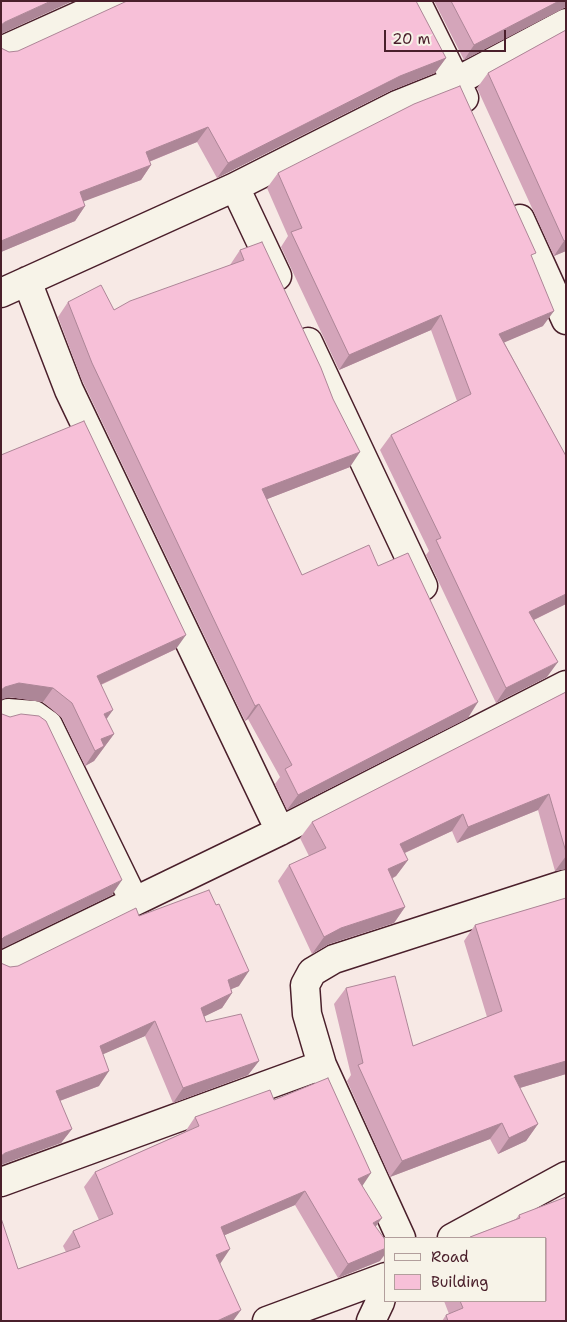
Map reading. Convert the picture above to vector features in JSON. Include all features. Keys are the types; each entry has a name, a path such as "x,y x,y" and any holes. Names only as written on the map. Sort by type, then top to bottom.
{"street":[{"path":"1,51 112,1"},
{"path":"416,1 473,117"},
{"path":"1,293 235,187 397,105 457,82 566,23"},
{"path":"235,187 286,294"},
{"path":"509,196 566,320"},
{"path":"27,281 69,390 280,831"},
{"path":"298,321 433,608"},
{"path":"1,966 280,831 484,715 566,685"},
{"path":"1,716 8,713 34,715 48,725 134,901"},
{"path":"401,1237 322,1066 307,1014 306,985 312,972 334,960 566,884"},
{"path":"1,1182 322,1066"},
{"path":"454,1237 566,1176"},
{"path":"268,1321 382,1300"}],"building":[{"path":"1,1 51,1 1,25"},
{"path":"127,1 416,1 446,58 400,76 228,163 208,127 146,152 151,165 80,192 85,206 1,241 1,48 9,52 18,51"},
{"path":"451,1 559,1 474,45"},
{"path":"566,30 566,240 564,241 488,73"},
{"path":"460,86 536,253 531,255 554,311 499,334 566,456 566,594 529,612 558,662 506,688 436,540 441,538 391,435 471,394 441,315 349,355 291,232 302,228 278,173 414,104"},
{"path":"262,242 321,368 333,399 360,452 262,489 302,575 369,545 378,566 408,553 478,702 298,795 285,769 292,765 259,704 255,706 92,363 68,302 101,285 114,310 130,301 244,260 240,250"},
{"path":"84,421 186,635 97,676 113,710 104,714 114,734 101,739 104,746 95,751 72,703 53,688 19,683 1,690 1,455"},
{"path":"566,692 566,852 549,794 468,827 463,814 400,844 408,860 388,869 405,907 341,928 324,937 289,865 326,848 312,822"},
{"path":"1,713 10,717 21,714 39,716 46,721 122,880 1,940"},
{"path":"209,890 216,905 219,904 249,971 228,980 232,993 201,1008 206,1022 241,1014 259,1061 183,1088 155,1021 100,1046 109,1071 56,1091 72,1129 1,1156 1,963 10,967 18,966 136,908 139,916"},
{"path":"566,898 566,1061 514,1076 538,1124 509,1138 502,1123 402,1161 358,1065 363,1063 346,988 395,976 413,1046 502,1011 475,925"},
{"path":"328,1078 371,1173 358,1179 382,1218 373,1223 384,1238 384,1249 348,1264 305,1191 221,1227 230,1249 216,1255 241,1310 217,1321 1,1321 1,1218 18,1269 80,1247 73,1231 113,1214 95,1172 199,1126 195,1117 270,1090 274,1100"},
{"path":"566,1197 566,1321 448,1321 446,1315 463,1308 460,1302 547,1302 547,1237 470,1237 520,1218 519,1215"}]}
